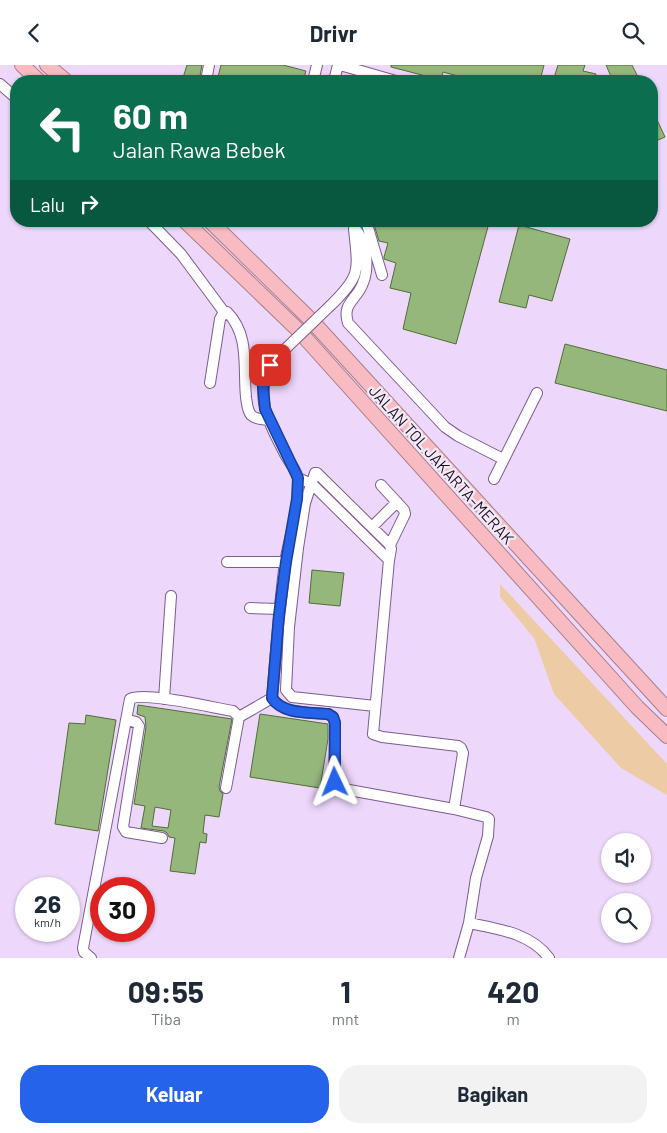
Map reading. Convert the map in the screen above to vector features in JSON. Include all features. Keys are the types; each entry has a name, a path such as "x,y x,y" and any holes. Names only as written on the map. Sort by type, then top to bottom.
{"highway":[{"path":"22,65 33,75"},
{"path":"47,65 59,75"},
{"name":"JALAN TOL JAKARTA–MERAK","path":"191,227 298,330 630,699 667,736"},
{"name":"JALAN TOL JAKARTA–MERAK","path":"216,227 310,319 667,709"}],"street":[{"path":"305,65 316,66"},
{"path":"339,65 375,75"},
{"path":"0,84 10,93"},
{"path":"155,227 181,254 224,312 227,312 232,319 243,341 245,385 249,413 254,417 269,420"},
{"path":"353,227 357,271 348,289 270,365 263,387 265,409 269,420 298,478 297,499 280,609 272,698 277,705 284,709 328,714 333,717 335,723 334,774 335,782 340,787 454,809 486,817 490,822 476,878 469,923 459,958"},
{"path":"355,227 360,234 364,247 366,271 359,291 347,307 345,315 348,323 444,427 503,459"},
{"path":"368,227 382,275"},
{"path":"210,383 220,319 224,312"},
{"path":"494,479 537,393"},
{"path":"375,706 292,697 286,690 289,627 298,548 305,503 315,473 390,545"},
{"path":"298,478 312,484 389,560"},
{"path":"381,485 404,510 405,514 390,545 372,729 374,735 458,746 461,748 463,753 454,809"},
{"path":"372,527 397,502"},
{"path":"227,562 286,562"},
{"path":"164,699 171,596"},
{"path":"250,608 280,609"},
{"path":"91,958 84,952 84,948 129,702 133,697 137,696 164,699 233,711 239,717"},
{"path":"226,788 239,717 272,698"},
{"path":"126,720 136,722 139,726 123,827 126,832 162,838"},
{"path":"469,923 505,931 529,940 542,948 549,958"}],"shaded area":[{"path":"500,584 667,764 667,795 621,768 554,694 534,638 500,597"}],"building":[{"path":"187,65 202,65 200,75 184,75"},
{"path":"221,65 283,65 306,71 305,75 218,75"},
{"path":"391,65 544,65 542,75 454,75 443,72 442,75 422,75 391,67"},
{"path":"558,65 585,65 583,71 596,74 596,75 555,75"},
{"path":"606,65 632,65 637,75 610,75"},
{"path":"658,122 665,137 658,140"},
{"path":"375,227 488,227 456,344 403,329 411,293 390,288 396,263 384,259 388,243 379,241"},
{"path":"518,227 526,227 570,239 552,301 529,295 526,308 499,302"},
{"path":"565,344 667,370 667,411 555,383"},
{"path":"312,570 344,573 340,606 309,603"},
{"path":"138,705 232,719 219,787 223,794 219,817 205,815 203,833 207,834 206,843 200,842 195,874 170,871 175,838 169,837 164,831 141,828 145,806 134,804 146,727 145,717 137,714","holes":["155,807 171,810 168,828 152,826"]},
{"path":"260,714 328,724 328,739 320,788 250,777"},
{"path":"86,715 116,720 98,831 55,824 69,723 85,724"}],"route":[{"path":"270,365 263,387 265,409 298,478 297,499 279,615 272,698 277,705 284,709 328,714 333,717 335,723 335,782"}]}
